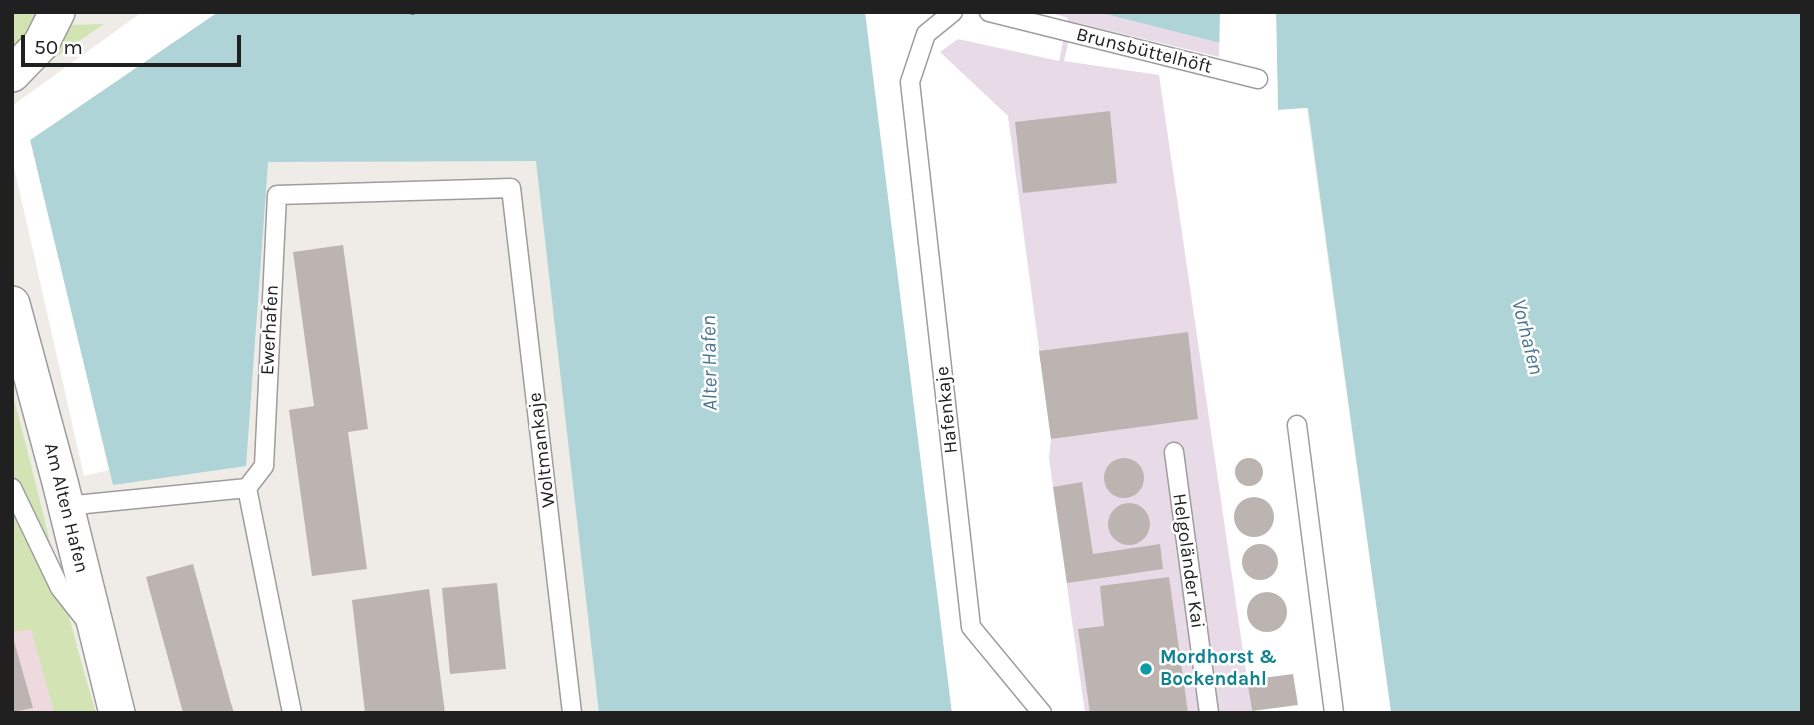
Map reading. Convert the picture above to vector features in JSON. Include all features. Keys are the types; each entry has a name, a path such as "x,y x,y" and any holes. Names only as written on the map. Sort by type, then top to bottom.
{"street":[{"path":"12,74 41,44 57,12"},
{"name":"Am Alten Hafen","path":"12,304 117,713"}],"lane":[{"name":"Hafenkaje","path":"953,12 926,34 909,82 971,627 1042,713"},
{"name":"Brunsbüttelhöft","path":"989,12 1258,79"},
{"name":"Woltmankaje","path":"277,195 511,188 572,713"},
{"name":"Ewerhafen","path":"247,488 264,466 277,195"},
{"path":"1297,425 1334,713"},
{"name":"Helgoländer Kai","path":"1174,452 1209,713"},
{"path":"12,488 60,588 97,635"},
{"path":"65,506 247,488 292,713"}],"shaded area":[{"path":"866,12 1098,12 1219,43 1220,12 1276,12 1278,110 1307,108 1391,713 952,713"},
{"path":"31,628 54,713 12,713 12,632"}],"green space":[{"path":"12,13 42,15 12,49"},
{"path":"104,24 28,76 66,25"},
{"path":"12,392 96,713 54,713 31,629 12,632"}],"water":[{"name":"Alter Hafen","path":"218,12 866,12 952,713 599,713 536,161 268,162 246,466 113,485 30,140"},
{"path":"1098,12 1220,12 1220,43"},
{"name":"Vorhafen","path":"1276,12 1802,12 1802,713 1391,713 1308,108 1278,110"}],"pier":[{"path":"142,12 218,12 30,140 109,470 84,476 12,158 12,106"},
{"path":"865,12 1048,12 1068,18 1059,61 958,39 940,52 1008,116 1051,439 1049,458 1085,713 952,713"},
{"path":"1220,12 1276,12 1278,110 1307,108 1391,713 1252,713 1159,75 1064,61 1073,22 1219,57"}],"building":[{"path":"1110,111 1117,183 1023,193 1015,122"},
{"path":"343,245 368,429 348,432 367,569 312,576 289,410 314,406 293,252"},
{"path":"1188,332 1198,419 1051,439 1039,351"},
{"path":"1124,458 1138,464 1144,478 1138,492 1124,498 1110,492 1104,478 1110,464"},
{"path":"1249,458 1259,462 1263,472 1259,482 1249,486 1239,482 1235,472 1239,462"},
{"path":"1082,482 1093,554 1160,544 1163,569 1067,583 1053,487"},
{"path":"1254,497 1268,503 1274,517 1268,531 1254,537 1240,531 1234,517 1240,503"},
{"path":"1129,503 1144,509 1150,524 1144,539 1129,545 1114,539 1108,524 1114,509"},
{"path":"1260,544 1273,549 1278,562 1273,575 1260,580 1247,575 1242,562 1247,549"},
{"path":"193,564 234,713 183,713 146,577"},
{"name":"Mordhorst & Bockendahl","path":"1169,577 1188,713 1090,713 1078,629 1104,626 1100,586"},
{"path":"497,583 506,669 450,674 442,588"},
{"path":"429,589 445,713 365,713 352,600"},
{"path":"1267,592 1281,598 1287,612 1281,626 1267,632 1253,626 1247,612 1253,598"},
{"path":"12,634 33,708 12,712"},
{"path":"1293,674 1298,705 1252,711 1247,680"}],"ferry route":[{"path":"410,12 419,12"}],"place":[{"name":"Mordhorst & Bockendahl","path":"1146,669"}]}
